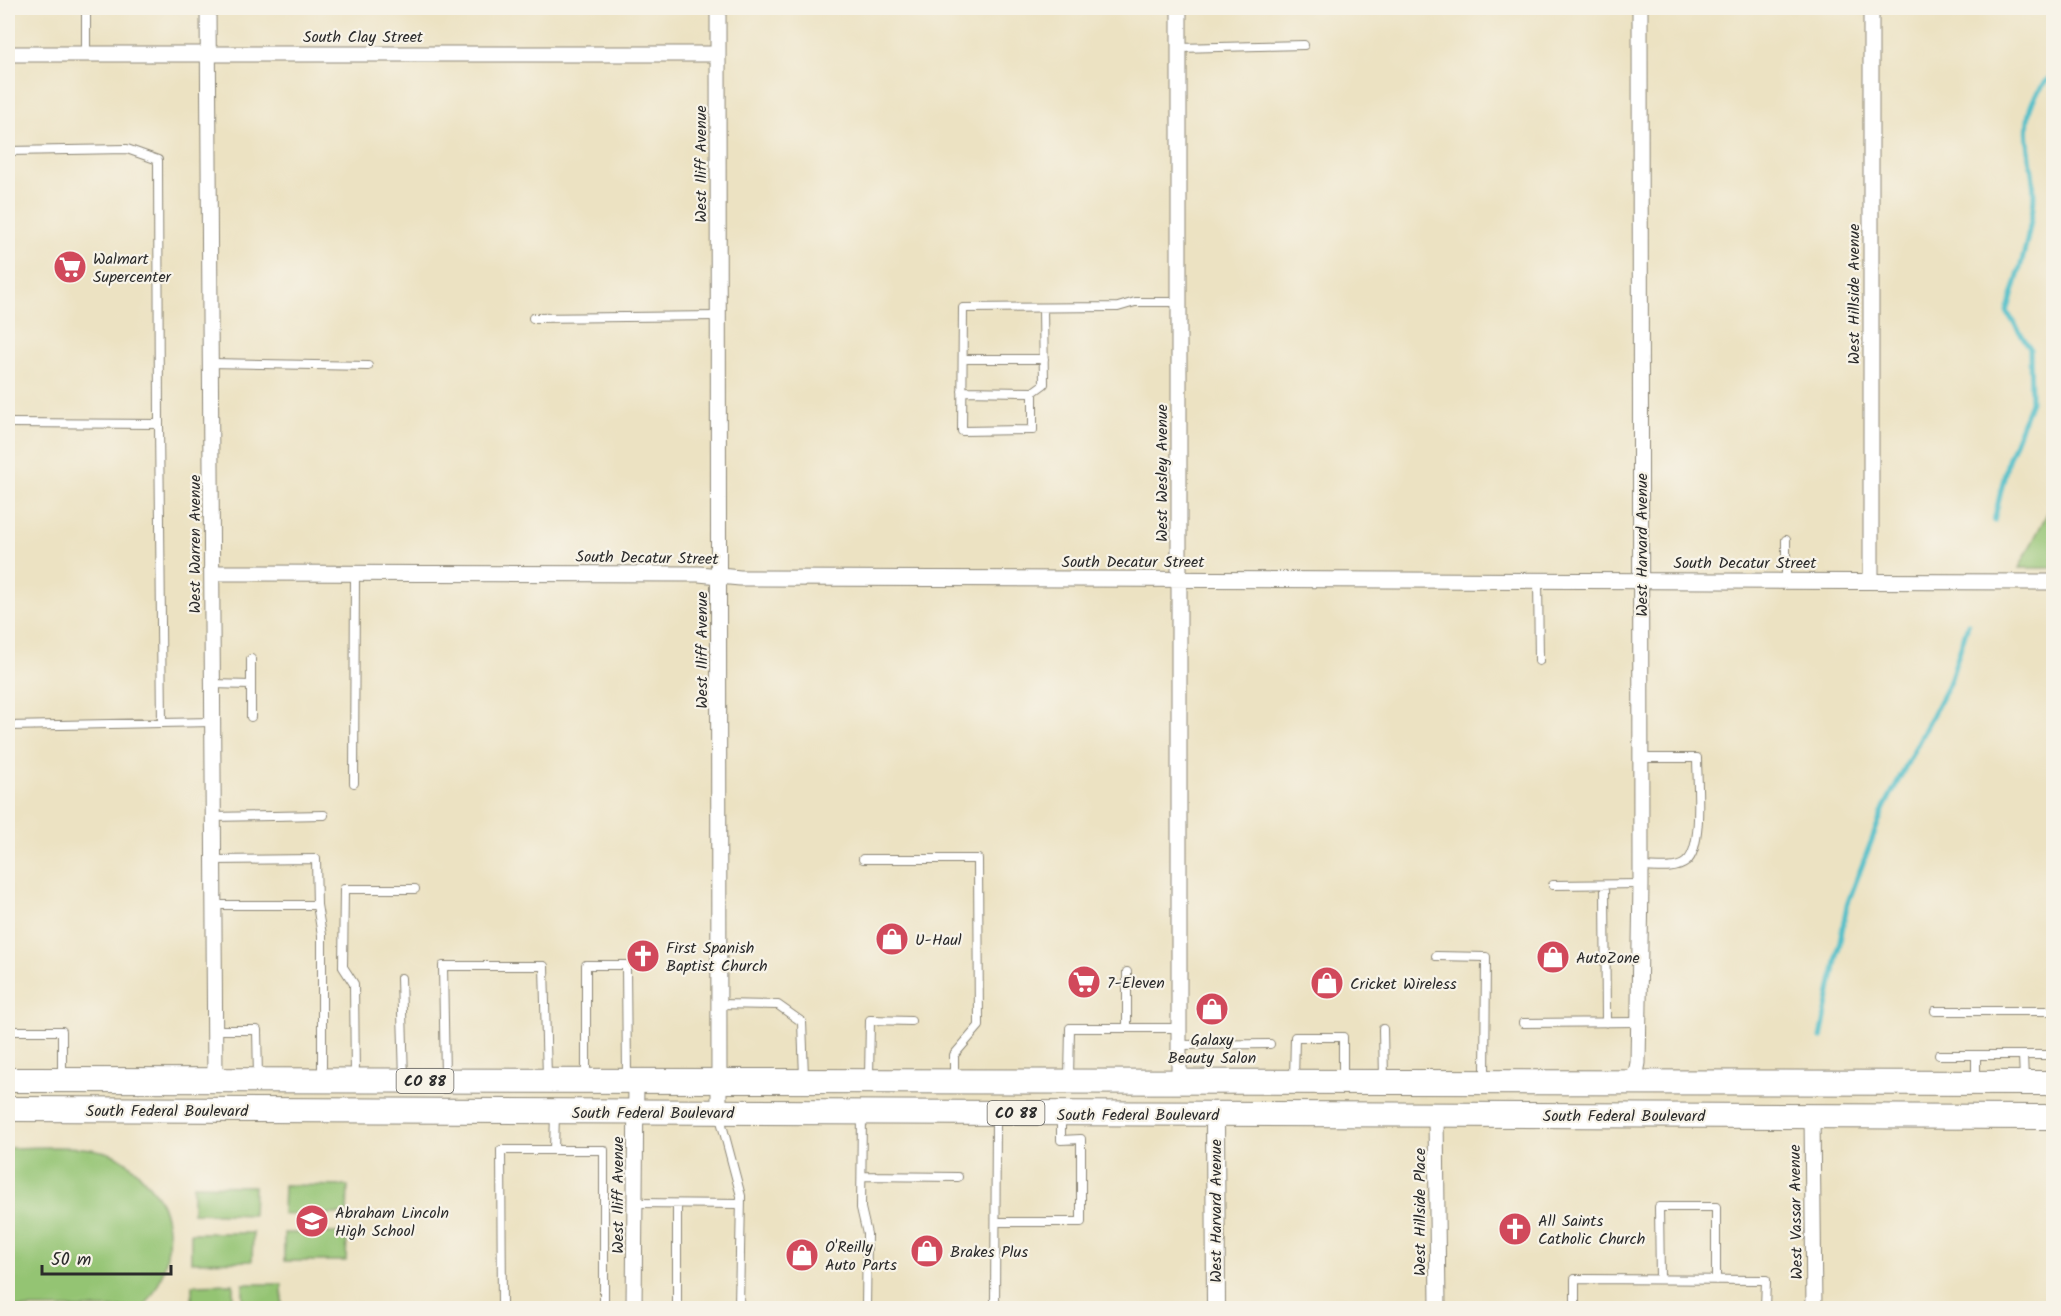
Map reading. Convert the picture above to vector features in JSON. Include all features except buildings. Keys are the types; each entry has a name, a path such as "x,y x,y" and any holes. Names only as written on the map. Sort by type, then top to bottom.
{"main road":[{"name":"South Federal Boulevard","path":"8,1080 2054,1083"},
{"path":"996,1113 1014,1104 1032,1101 1166,1098 1179,1082"},
{"path":"1215,1114 1222,1099 1233,1095 1329,1092 1378,1082"},
{"path":"1518,1115 1608,1103 1621,1098 1634,1083"},
{"path":"1812,1116 1815,1101 1821,1096 1926,1091 1973,1083"},
{"name":"South Federal Boulevard","path":"8,1109 2054,1117"}],"street":[{"name":"West Warren Avenue","path":"208,8 215,1081"},
{"name":"West Iliff Avenue","path":"718,8 719,1112"},
{"name":"West Wesley Avenue","path":"1179,8 1179,1082"},
{"name":"West Harvard Avenue","path":"1634,1083 1638,1063 1641,884 1640,8"},
{"name":"West Hillside Avenue","path":"1870,8 1871,580"},
{"name":"South Clay Street","path":"8,54 718,54"},
{"name":"South Decatur Street","path":"212,573 699,574 740,578 2054,582"},
{"name":"West Iliff Avenue","path":"631,1082 636,1112 634,1308"},
{"name":"West Harvard Avenue","path":"1215,1114 1216,1308"},
{"name":"West Hillside Place","path":"1436,1115 1438,1308"},
{"name":"West Vassar Avenue","path":"1812,1116 1814,1308"}],"lane":[{"path":"86,8 86,54"},
{"path":"1179,48 1304,45"},
{"path":"8,151 127,149 158,160 162,723"},
{"path":"1033,392 1033,430 962,431 963,308 1118,307 1135,302 1179,302"},
{"path":"962,391 1033,392 1044,384 1043,308"},
{"path":"533,318 718,316"},
{"path":"963,359 1044,359"},
{"path":"210,363 368,366"},
{"path":"8,423 159,424"},
{"path":"1786,540 1786,580"},
{"path":"354,783 355,573"},
{"path":"1538,580 1539,661"},
{"path":"251,659 251,717"},
{"path":"212,684 251,685"},
{"path":"8,726 213,722"},
{"path":"1641,758 1697,758 1697,837 1693,855 1686,863 1674,867 1641,867"},
{"path":"213,817 324,815"},
{"path":"863,860 978,859 979,1026 954,1054 954,1082"},
{"path":"214,860 316,860 316,905 322,935 322,1081"},
{"path":"1553,885 1641,884"},
{"path":"1605,885 1606,1023"},
{"path":"355,1081 354,984 343,967 344,889 415,889"},
{"path":"214,905 316,905"},
{"path":"1436,956 1486,957 1485,1082"},
{"path":"586,1082 586,965 626,964 631,1082"},
{"path":"445,1081 443,966 544,966 547,1082"},
{"path":"1127,972 1127,1028"},
{"path":"401,978 404,1081"},
{"path":"719,1004 778,1005 802,1022 804,1082"},
{"path":"1935,1011 2054,1011"},
{"path":"869,1082 870,1020 911,1021"},
{"path":"1523,1023 1638,1022"},
{"path":"1069,1082 1070,1028 1179,1028"},
{"path":"1378,1082 1383,1029"},
{"path":"215,1030 257,1030 258,1081"},
{"path":"8,1031 62,1031 62,1081"},
{"path":"1294,1082 1295,1037 1343,1037 1342,1082"},
{"path":"1179,1045 1270,1044"},
{"path":"1939,1055 2054,1055"},
{"path":"1973,1083 1976,1055"},
{"path":"2023,1055 2024,1083"},
{"path":"554,1150 555,1112"},
{"path":"719,1112 741,1196 739,1308"},
{"path":"862,1113 861,1208 867,1234 866,1308"},
{"path":"995,1308 996,1113"},
{"path":"996,1222 1081,1222 1081,1139 1061,1140 1061,1113"},
{"path":"502,1308 501,1150 604,1150 604,1308"},
{"path":"862,1176 958,1177"},
{"path":"635,1203 741,1204"},
{"path":"677,1204 677,1308"},
{"path":"1660,1279 1659,1208 1716,1207 1716,1280"},
{"path":"1575,1308 1575,1279 1660,1279 1766,1280 1766,1308"}],"green space":[{"path":"2053,502 2053,568 2019,568"},
{"path":"8,1148 92,1149 125,1161 144,1179 158,1197 164,1211 168,1240 164,1269 143,1308 8,1308"},
{"path":"193,1185 254,1186 253,1215 193,1213"},
{"path":"284,1185 348,1186 347,1214 283,1214"},
{"path":"191,1233 253,1233 252,1261 191,1262"},
{"path":"284,1233 347,1233 346,1261 284,1261"},
{"path":"233,1284 233,1308 192,1308 192,1285"},
{"path":"243,1284 282,1284 282,1308 243,1308"}],"waterway":[{"path":"1994,521 2008,460 2031,402 2030,348 2007,312 2022,261 2033,208 2034,195 2027,129 2029,116 2036,95 2054,72"},
{"path":"1821,1038 1847,905 1884,808 1950,681 1968,624"}],"place":[{"name":"Walmart Supercenter","path":"70,267"},
{"name":"U-Haul","path":"892,939"},
{"name":"First Spanish Baptist Church","path":"643,956"},
{"name":"AutoZone","path":"1553,957"},
{"name":"7-Eleven","path":"1084,982"},
{"name":"Cricket Wireless","path":"1327,983"},
{"name":"Galaxy Beauty Salon","path":"1212,1009"},
{"name":"Abraham Lincoln High School","path":"312,1221"},
{"name":"All Saints Catholic Church","path":"1515,1229"},
{"name":"Brakes Plus","path":"927,1251"},
{"name":"O'Reilly Auto Parts","path":"802,1255"}]}
